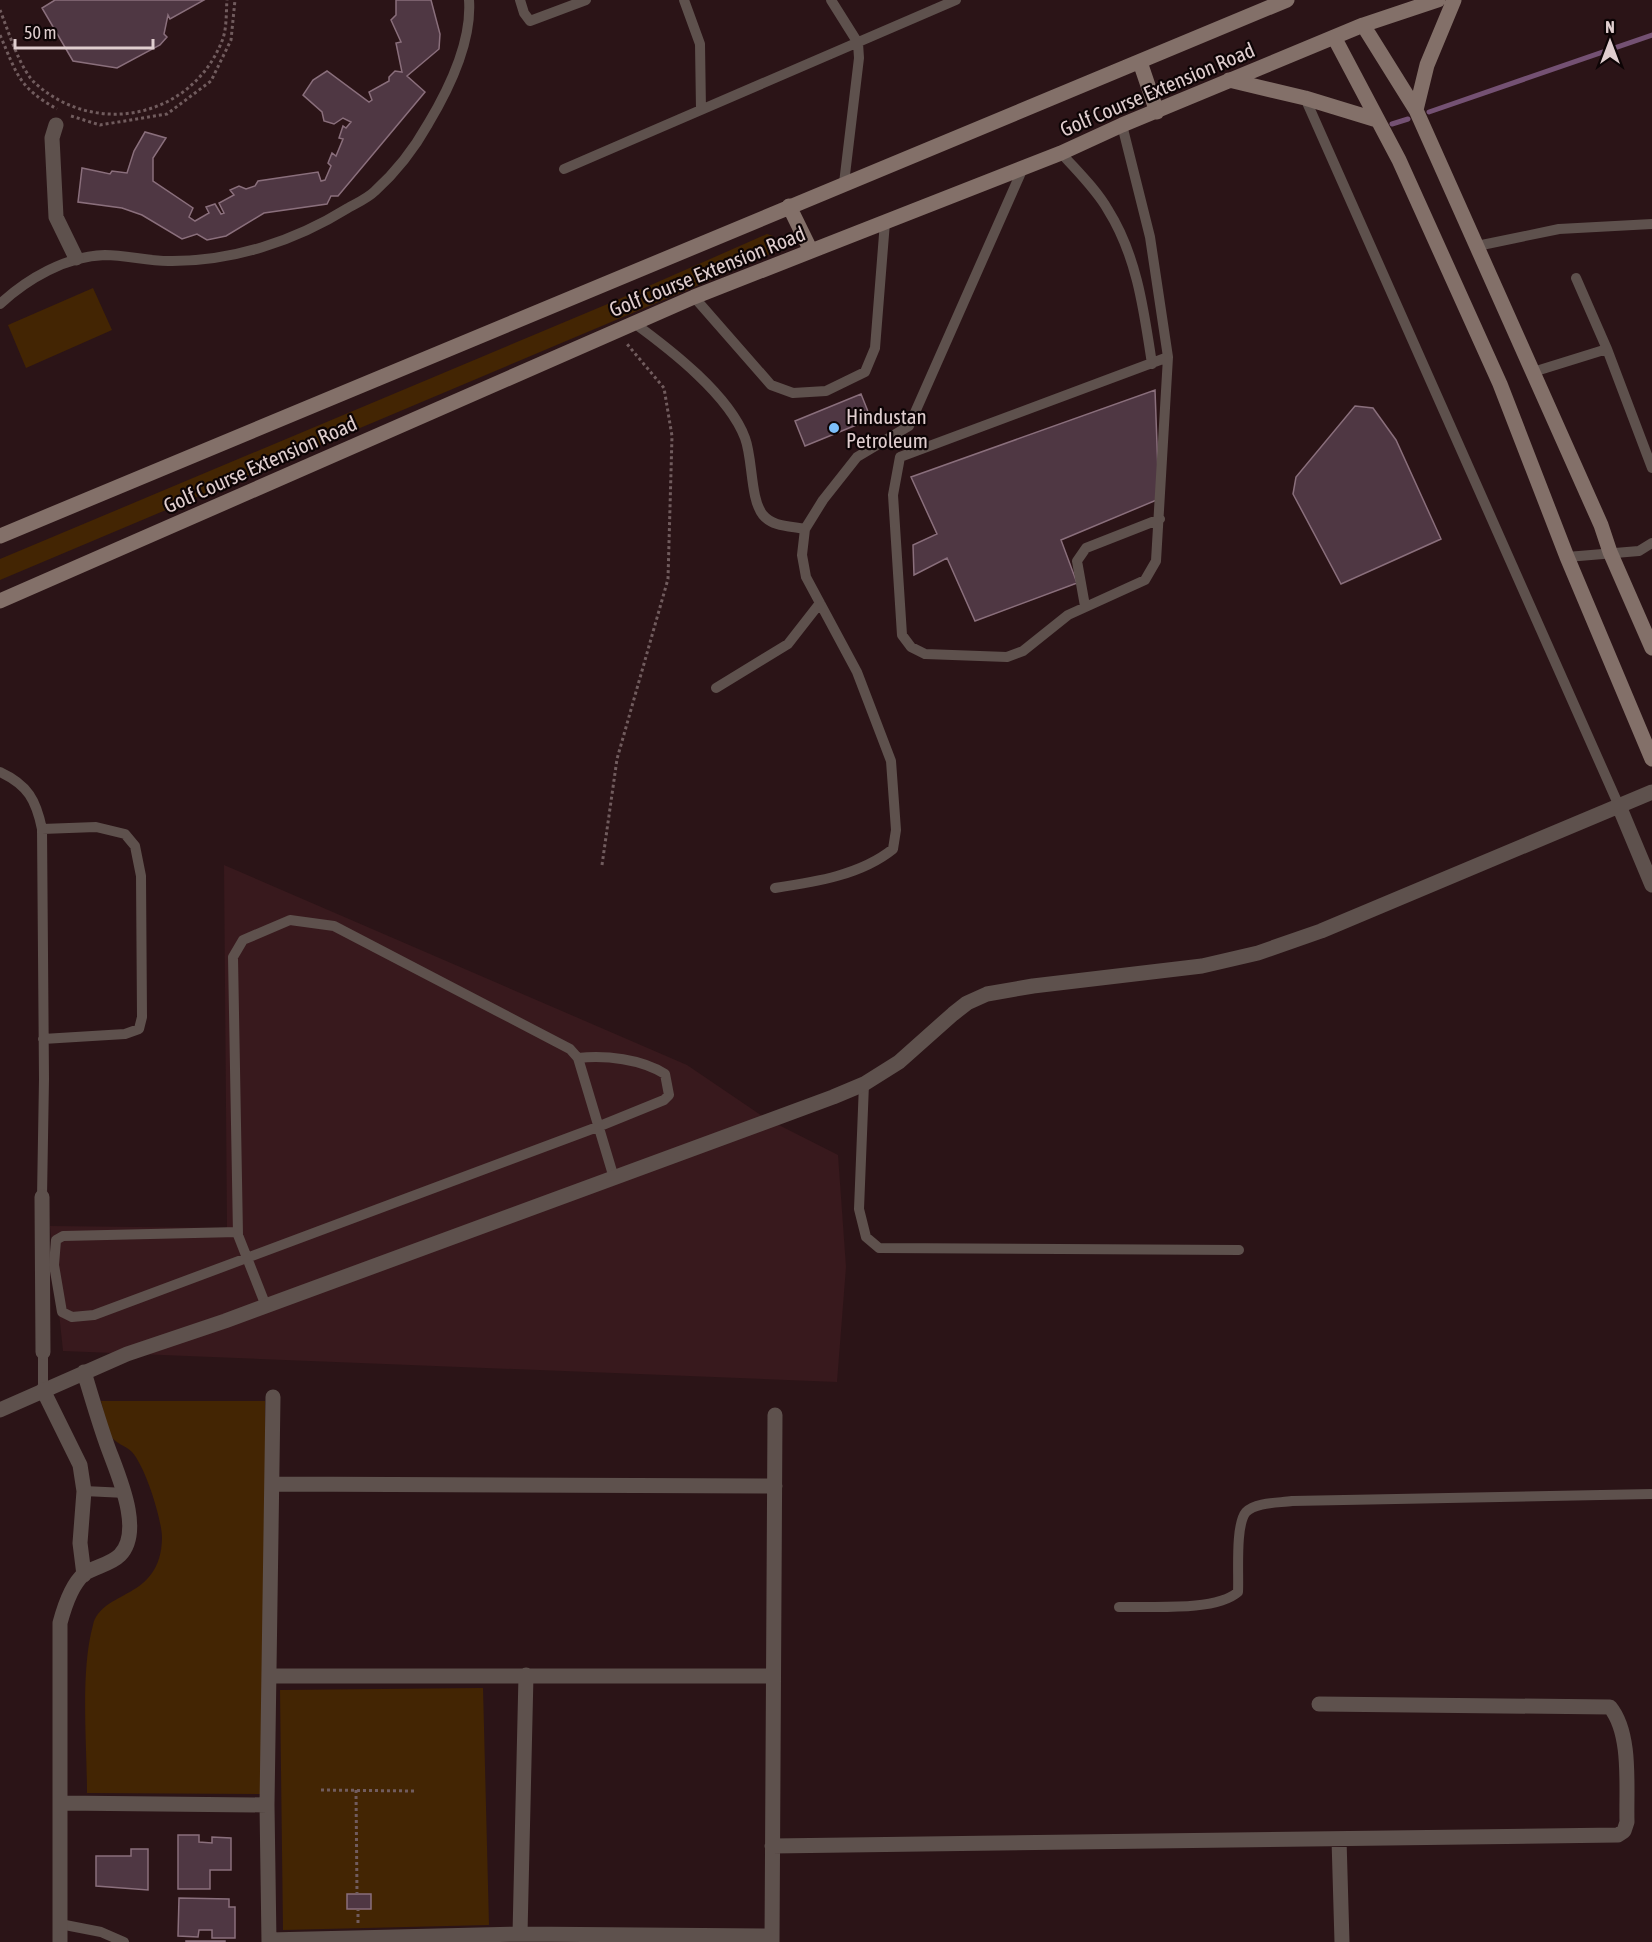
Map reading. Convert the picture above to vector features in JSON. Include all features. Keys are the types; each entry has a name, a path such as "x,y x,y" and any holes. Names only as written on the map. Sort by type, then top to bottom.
{"main road":[{"name":"Golf Course Extension Road","path":"0,537 1287,0"},
{"name":"Golf Course Extension Road","path":"0,601 694,297 1061,153 1122,125 1363,25 1438,0"},
{"path":"1416,110 1426,65 1454,0"},
{"path":"1363,25 1416,110 1601,525 1610,552 1652,648"},
{"path":"1334,37 1398,160 1500,384 1567,557 1652,759"},
{"path":"1140,62 1157,112"},
{"path":"1229,80 1305,98 1377,120"},
{"path":"789,206 811,251"}],"street":[{"path":"56,125 52,138 56,217 76,258"},
{"path":"0,1410 84,1371 614,1179 864,1084 899,1062 960,1008 987,994 1033,986 1202,966 1258,953 1321,931 1652,792"},
{"path":"1619,806 1652,885"},
{"path":"42,1197 43,1352"},
{"path":"60,1942 60,1623 64,1608 84,1575 115,1560 123,1552 129,1519 126,1493 106,1442 84,1371"},
{"path":"43,1390 80,1464 84,1491 80,1543 84,1575"},
{"path":"273,1397 267,1805 269,1941 520,1934 772,1939 772,1676 776,1415"},
{"path":"273,1484 775,1486"},
{"path":"520,1934 526,1675"},
{"path":"269,1676 772,1676"},
{"path":"772,1846 1618,1835 1624,1831 1627,1822 1624,1733 1617,1716 1610,1707 1319,1704"},
{"path":"61,1803 267,1805"},
{"path":"1340,1839 1342,1942"}],"lane":[{"path":"0,304 20,286 76,258 105,255 178,261 273,246 320,225 374,192 410,155 439,106 461,53 469,0"},
{"path":"520,0 524,13 530,21 586,0"},
{"path":"684,0 700,44 701,110"},
{"path":"831,0 858,43 859,58 844,183"},
{"path":"564,168 956,0"},
{"path":"1305,98 1619,806"},
{"path":"1122,125 1150,237 1163,307 1168,357 1156,561 1145,580 1068,615 1023,651 1007,657 925,654 910,647 902,635 893,495 900,457 1168,357"},
{"path":"1061,153 1108,209 1120,232 1139,286 1152,364"},
{"path":"775,888 836,876 881,859 893,849 896,830 891,761 857,672 806,577 802,555 805,529 823,500 857,457 909,426 1023,168"},
{"path":"694,297 771,385 793,393 826,391 865,372 875,348 885,222"},
{"path":"1477,246 1559,229 1652,224"},
{"path":"1576,278 1607,349 1652,468"},
{"path":"634,323 672,353 712,391 735,418 746,439 761,513 771,523 805,529"},
{"path":"1533,372 1607,349"},
{"path":"1085,606 1077,561 1086,548 1160,519"},
{"path":"1567,557 1639,551 1652,543"},
{"path":"716,687 788,644 820,603"},
{"path":"0,772 14,778 36,802 42,829 42,1197"},
{"path":"42,829 96,828 125,834 135,846 141,876 142,1017 139,1029 125,1034 43,1039"},
{"path":"266,1306 238,1232 233,957 243,940 290,920 334,926 570,1048 578,1058 614,1179"},
{"path":"238,1232 63,1236 56,1240 54,1251 62,1312 72,1317 94,1315 600,1126 664,1100 669,1095 665,1074 653,1067 594,1056 578,1058"},
{"path":"864,1084 859,1209 866,1237 879,1248 1239,1250"},
{"path":"43,1352 43,1390"},
{"path":"84,1491 126,1493"},
{"path":"1119,1607 1211,1604 1228,1600 1238,1592 1240,1526 1246,1512 1260,1505 1292,1501 1652,1494"},
{"path":"60,1924 101,1932 124,1942"}],"path":[{"path":"0,10 17,52 34,82 61,103 100,113 129,115 157,108 182,93 205,72 223,39 227,0"},
{"path":"0,35 11,64 31,94 78,119 100,125 167,114 211,81 231,40 235,0"},
{"path":"602,865 617,759 668,579 672,436 664,388 617,331"},
{"path":"321,1790 416,1791"},
{"path":"356,1790 357,1894"}],"shaded area":[{"path":"767,234 773,236 774,247 772,252 763,258 0,580 0,559 610,303"},
{"path":"93,288 112,330 26,368 8,325"},
{"path":"224,865 687,1065 765,1118 838,1155 846,1267 837,1382 63,1351 50,1226 227,1228"},
{"path":"101,1401 265,1401 267,1794 87,1793 85,1686 93,1625 107,1605 142,1584 152,1573 159,1558 162,1538 156,1506 147,1480 132,1452 111,1436"},
{"path":"483,1688 489,1925 283,1930 280,1690"}],"building":[{"path":"55,0 204,0 170,19 168,15 164,34 167,37 160,45 117,68 73,61 42,8"},
{"path":"396,0 431,0 440,34 439,49 407,76 425,92 338,196 331,196 327,204 264,213 226,236 207,240 197,234 182,239 142,215 122,208 78,202 82,168 110,174 112,171 127,173 134,151 145,132 166,138 153,158 153,181 193,208 189,217 195,221 209,213 206,207 215,204 221,214 224,213 219,203 234,195 230,190 239,186 246,189 255,186 258,181 318,172 321,181 325,180 331,166 328,163 332,153 336,156 343,139 339,138 343,126 346,128 351,122 343,118 334,124 324,121 322,112 303,95 313,80 327,71 369,102 372,100 369,92 389,81 389,77 395,71 402,72 396,43 401,42 391,20 396,15"},
{"path":"1155,390 1159,499 1061,540 1077,583 975,621 947,558 914,575 913,545 937,534 911,477"},
{"path":"861,394 871,419 805,446 795,421"},
{"path":"1355,406 1373,408 1396,440 1441,539 1341,584 1293,494 1296,477"},
{"path":"178,1835 199,1835 199,1842 212,1843 212,1837 231,1838 231,1870 210,1870 210,1889 178,1889"},
{"path":"131,1849 148,1849 148,1890 96,1886 96,1856 131,1856"},
{"path":"347,1894 371,1894 371,1909 347,1909"},
{"path":"179,1898 229,1899 229,1907 235,1907 235,1938 212,1938 212,1930 199,1930 198,1937 178,1936"},
{"path":"225,1941 225,1942 186,1942"}],"waterway":[{"path":"1429,112 1652,35"},
{"path":"1392,124 1408,119"}],"place":[{"name":"Hindustan Petroleum","path":"834,428"}]}
